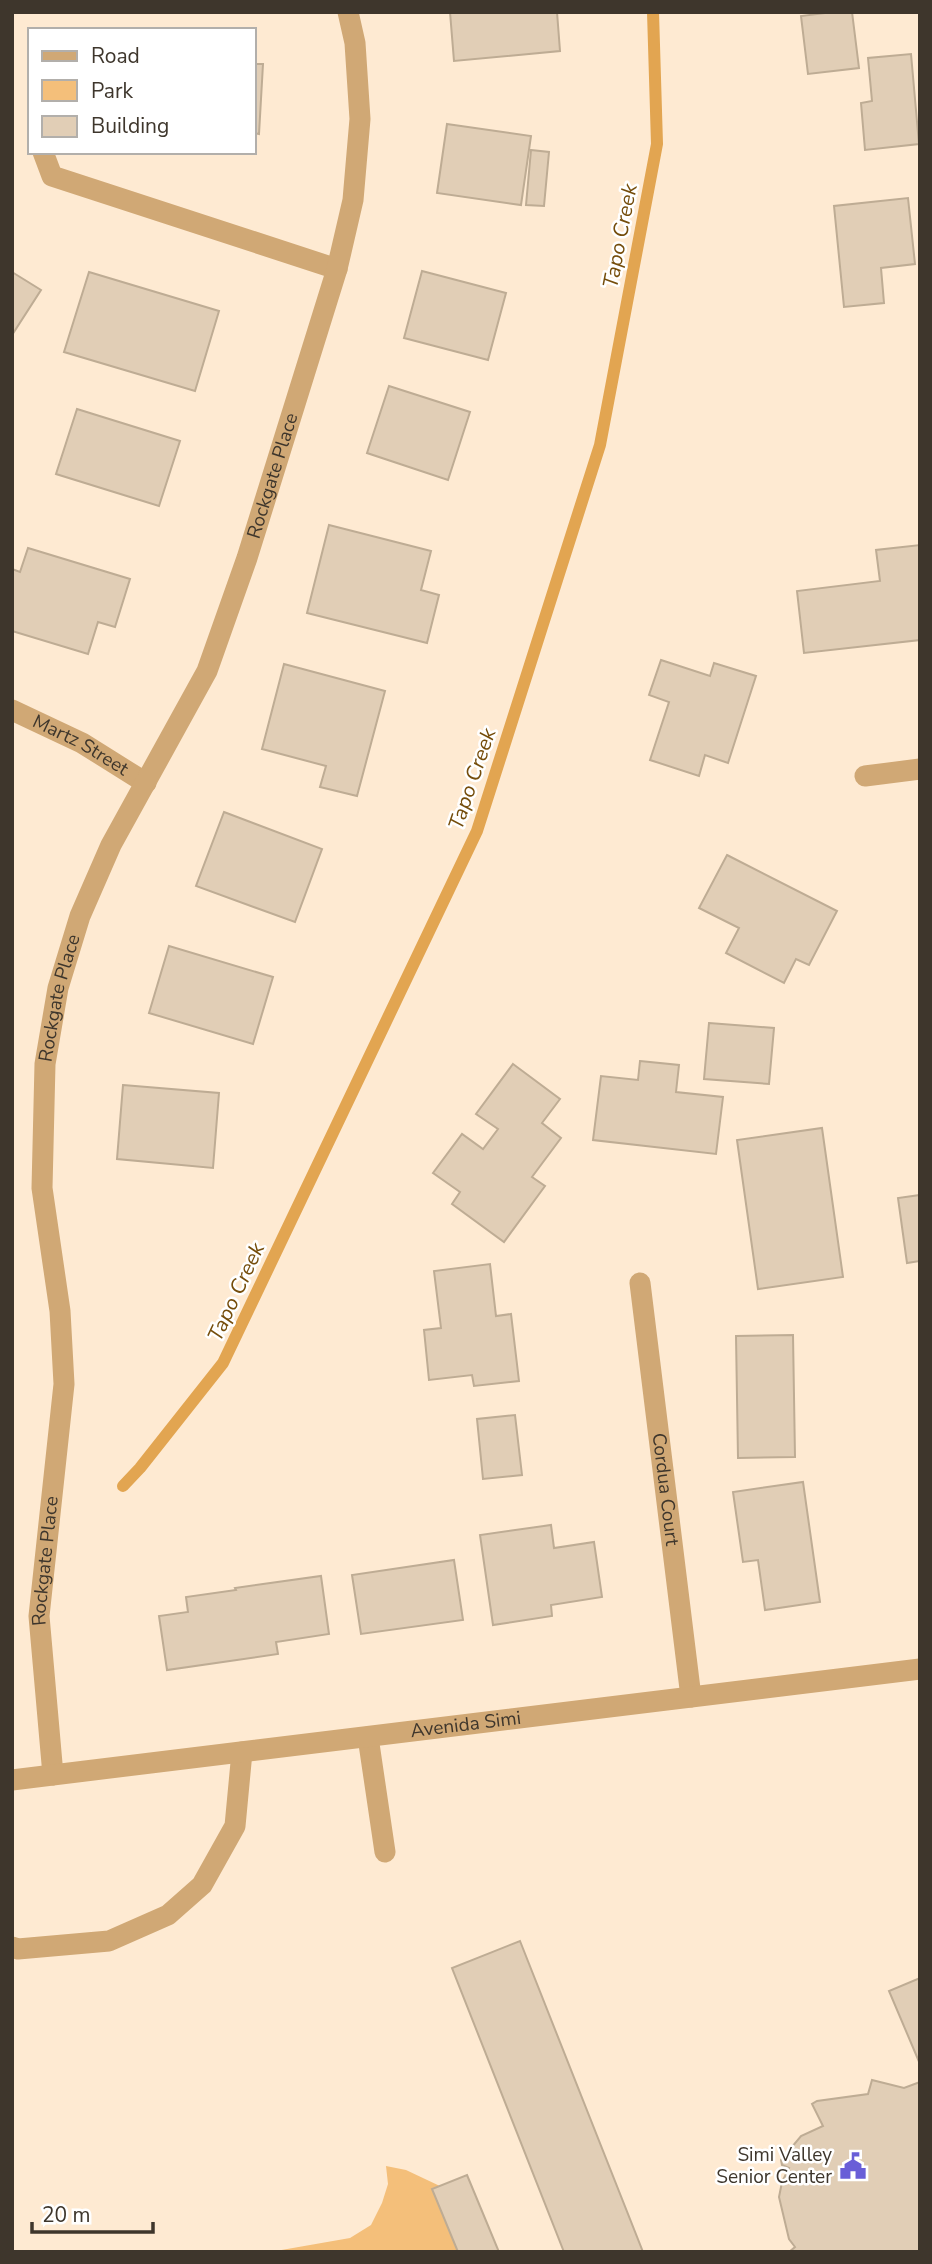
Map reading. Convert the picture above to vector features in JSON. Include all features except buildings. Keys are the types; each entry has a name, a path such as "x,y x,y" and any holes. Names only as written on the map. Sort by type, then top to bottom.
{"street":[{"name":"Rockgate Place","path":"53,1775 38,1616 64,1384 60,1311 42,1188 45,1064 58,988 80,916 111,845 207,671 247,558 337,269 354,200 360,118 355,43 348,12"},
{"path":"44,154 52,176 337,269"},
{"name":"Martz Street","path":"12,710 82,743 146,783"},
{"path":"864,776 920,769"},
{"name":"Cordua Court","path":"640,1283 691,1697"},
{"name":"Avenida Simi","path":"12,1780 920,1669"},
{"path":"368,1737 385,1852"},
{"path":"12,1947 18,1949 108,1941 168,1915 202,1885 234,1826 242,1752"}],"green space":[{"path":"386,2166 406,2170 442,2187 468,2252 270,2252 350,2238 371,2225 388,2184"}],"waterway":[{"name":"Tapo Creek","path":"123,1486 223,1363 477,831 600,445 657,144 653,12"}],"place":[{"name":"Simi Valley Senior Center","path":"853,2166"}]}
